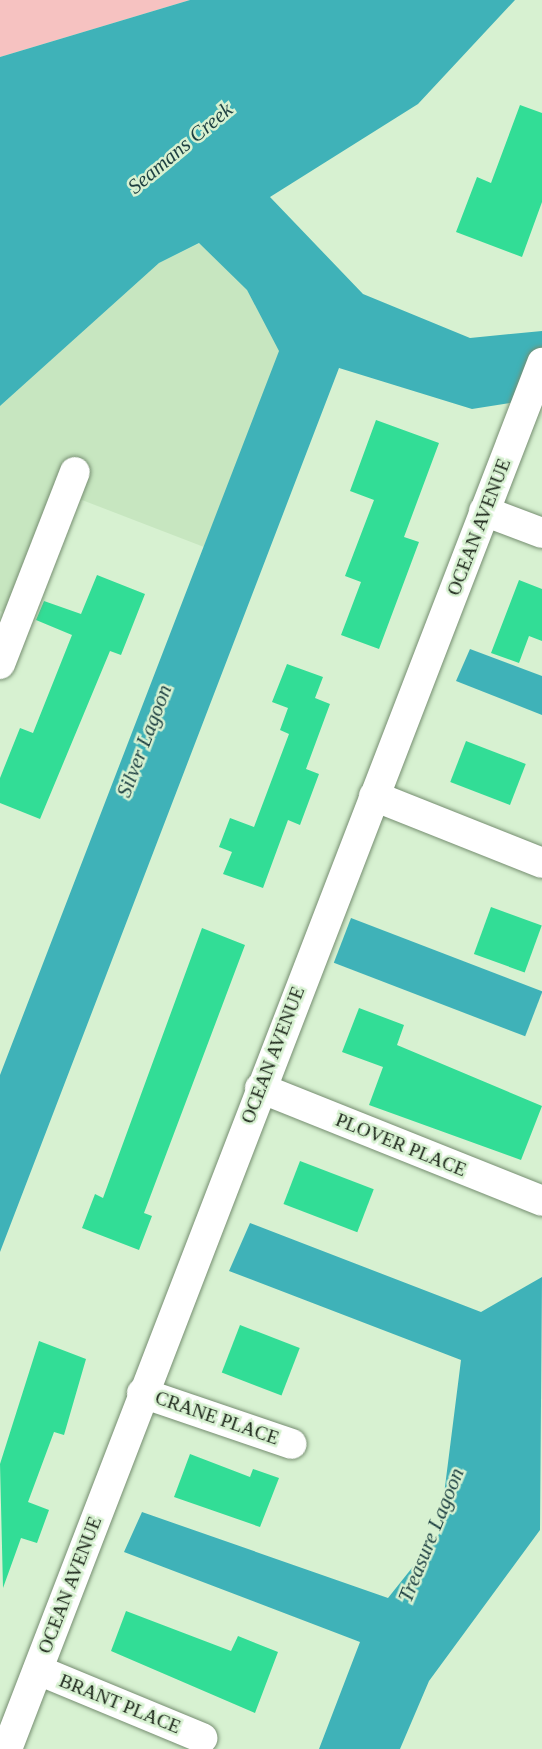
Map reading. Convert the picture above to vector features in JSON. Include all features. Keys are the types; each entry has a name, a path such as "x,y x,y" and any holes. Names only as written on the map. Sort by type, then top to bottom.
{"street":[{"name":"OCEAN AVENUE","path":"7,1749 142,1392 542,363"},
{"path":"0,664 75,472"},
{"path":"484,511 542,533"},
{"path":"374,796 542,863"},
{"name":"PLOVER PLACE","path":"260,1088 542,1201"},
{"name":"CRANE PLACE","path":"142,1392 292,1444"},
{"name":"BRANT PLACE","path":"38,1670 202,1738"}],"shaded area":[{"path":"0,0 190,0 0,57"},
{"path":"200,243 247,290 280,351 204,547 69,495 21,619 0,611 0,406 159,263"}],"water":[{"path":"190,0 515,0 418,104 270,197 363,294 470,338 542,331 542,398 472,409 339,368 0,1252 0,1075 279,351 247,290 199,243 159,263 0,406 0,57"},
{"path":"470,649 542,676 542,715 456,681"},
{"path":"351,918 542,991 525,1036 334,963"},
{"path":"250,1223 481,1312 542,1277 540,1530 429,1681 400,1749 319,1749 360,1642 124,1552 142,1512 388,1598 439,1534 461,1360 229,1271"}],"building":[{"path":"520,105 542,113 542,202 522,257 456,232 477,177 491,183"},
{"path":"376,420 439,443 404,537 419,542 379,649 341,635 361,582 345,576 374,500 350,491"},
{"path":"97,575 145,594 121,655 110,651 40,819 0,803 0,778 20,728 33,733 72,635 36,620 44,601 81,614"},
{"path":"519,580 542,589 542,641 529,636 519,663 491,653"},
{"path":"287,664 323,677 315,698 330,704 306,769 319,774 300,825 288,820 263,888 223,874 232,852 219,847 230,818 254,827 289,734 280,730 288,708 272,702"},
{"path":"466,741 526,764 510,805 450,782"},
{"path":"491,907 542,925 525,972 474,954"},
{"path":"202,928 245,945 144,1213 152,1216 139,1250 82,1228 95,1194 103,1198"},
{"path":"359,1008 404,1025 397,1045 542,1106 521,1160 369,1105 383,1067 342,1052"},
{"path":"300,1161 374,1189 357,1232 284,1204"},
{"path":"240,1325 300,1348 281,1396 222,1373"},
{"path":"39,1341 86,1359 64,1435 54,1432 28,1502 49,1510 37,1543 21,1538 3,1588 0,1464"},
{"path":"190,1454 250,1477 253,1469 279,1478 260,1527 174,1497"},
{"path":"126,1611 231,1651 238,1636 278,1652 255,1713 111,1651"}],"water label":[{"name":"Seamans Creek","path":"180,148"},
{"name":"Silver Lagoon","path":"144,741"},
{"name":"Treasure Lagoon","path":"431,1535"}]}
